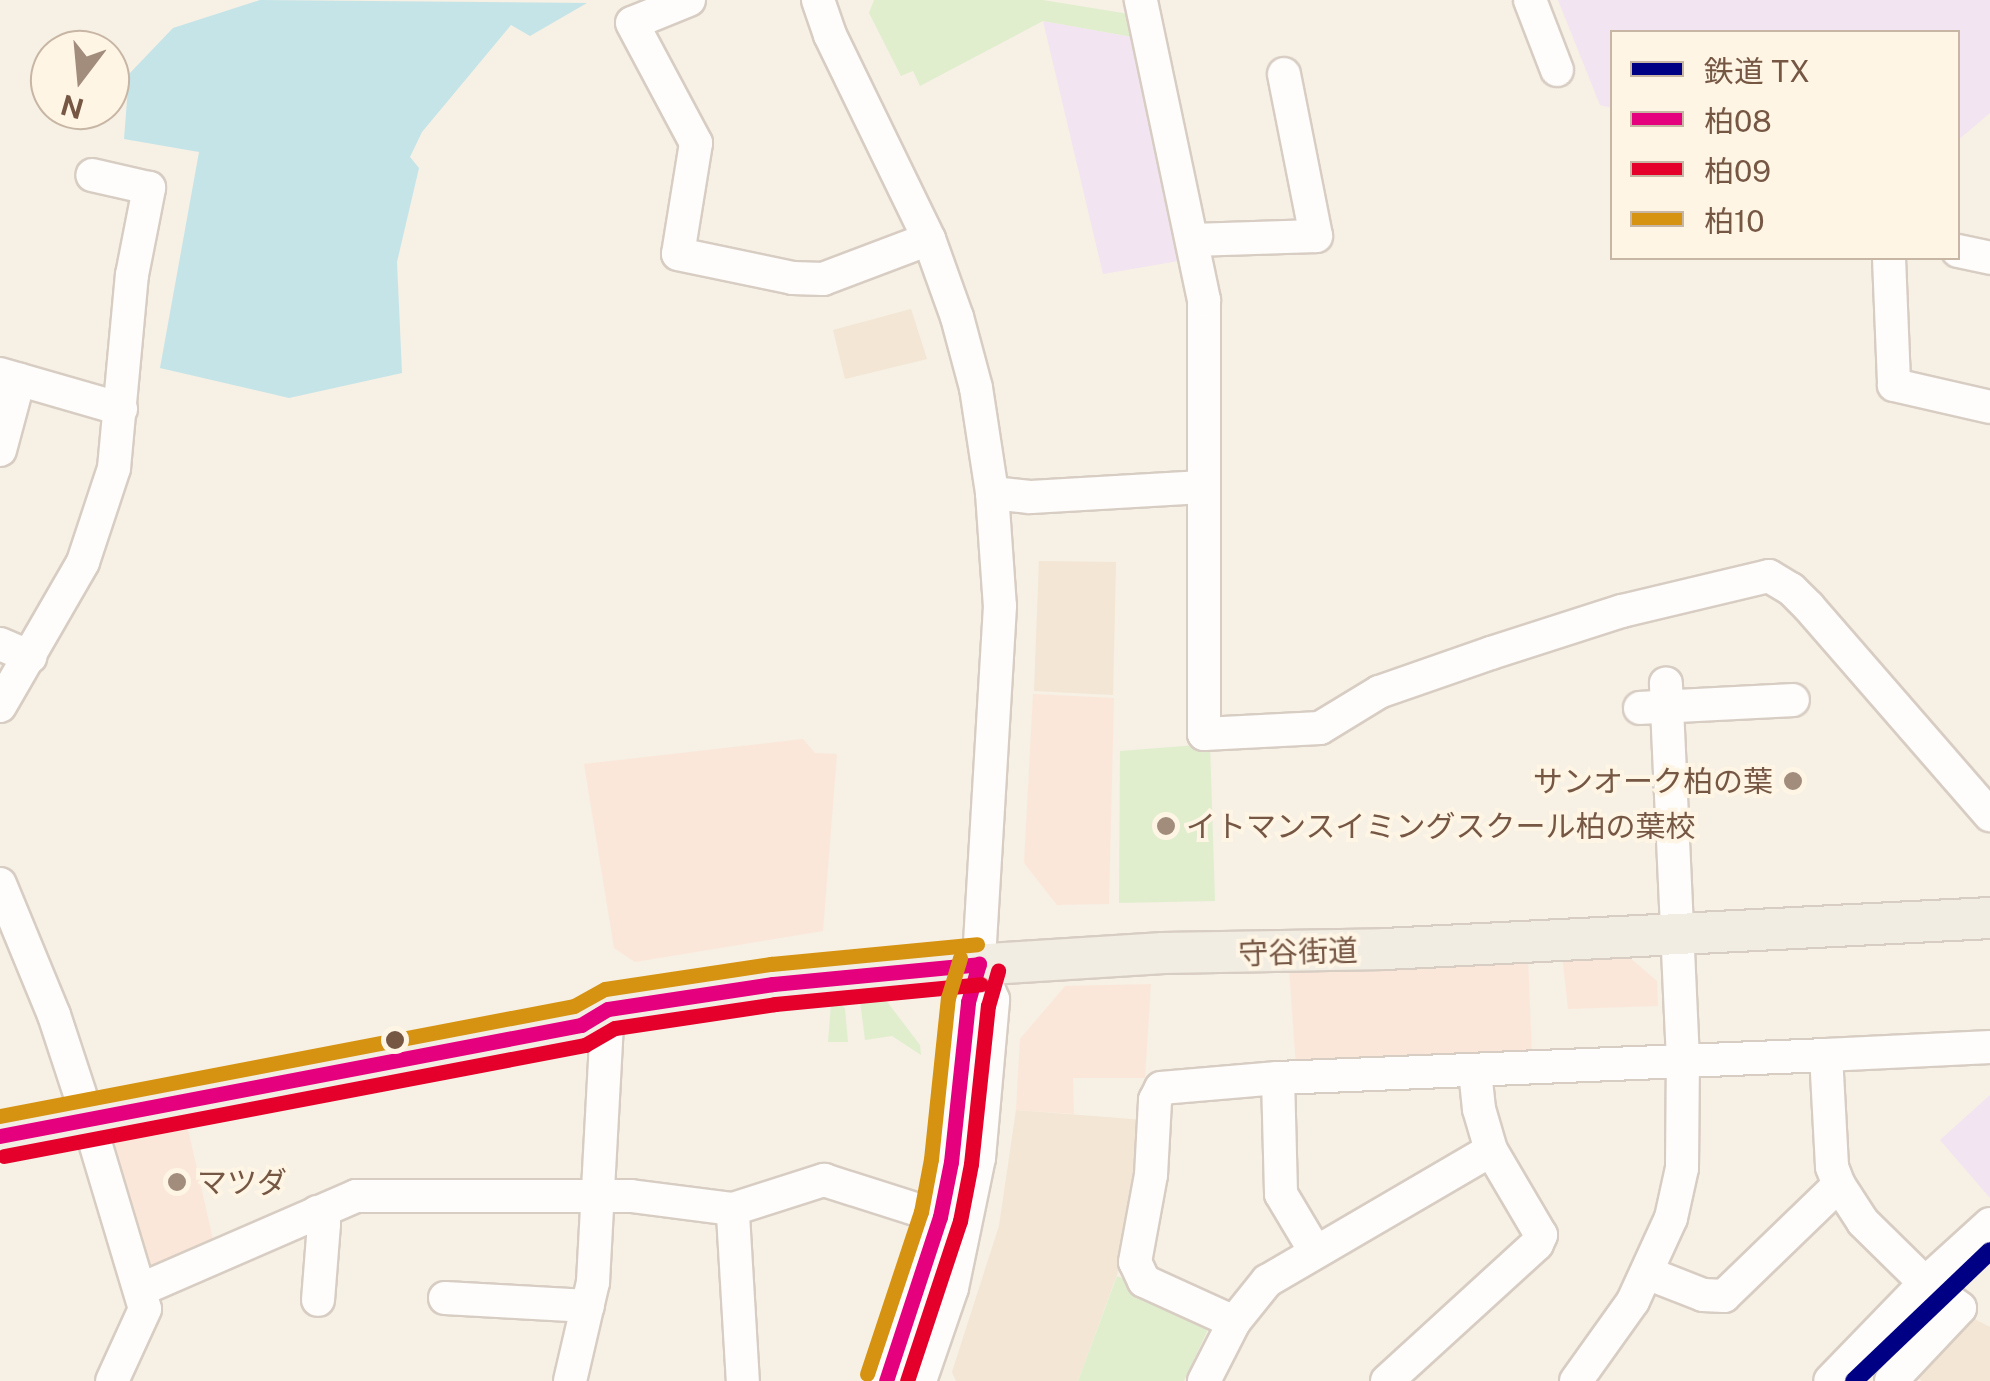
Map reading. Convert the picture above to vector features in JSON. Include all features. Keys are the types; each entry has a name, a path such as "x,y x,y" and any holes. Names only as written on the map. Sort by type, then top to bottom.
{"main road":[{"name":"守谷街道","path":"0,1112 84,1108 581,1025 608,1009 773,984 979,964 1990,918"},
{"name":"守谷街道","path":"0,1136 84,1108"}],"street":[{"path":"689,0 632,23 696,143 678,254 794,278 823,280 929,239"},
{"path":"818,0 830,35 929,239 976,388 992,493 1000,606 979,964 968,1002 952,1162 923,1279 886,1381"},
{"path":"1141,0 1204,300 1204,734 1320,728 1378,692 1454,666 1622,612 1738,580 1768,576 1791,589 1809,608 1990,815"},
{"path":"1530,0 1557,70"},
{"path":"1193,240 1316,236 1284,74"},
{"path":"0,706 15,651 84,562 114,468 132,275 148,188 92,175"},
{"path":"1960,250 1990,258"},
{"path":"1889,260 1894,385 1990,407"},
{"path":"0,450 9,376 122,409"},
{"path":"992,493 1030,497 1204,488"},
{"path":"1576,1381 1634,1301 1671,1218 1682,1168 1683,1060 1677,934 1658,699 1793,700"},
{"path":"0,884 54,1015 142,1289 145,1309 112,1381"},
{"path":"920,1381 956,1272 979,1158 994,1000 979,964"},
{"path":"570,1381 588,1306 608,1009"},
{"path":"1234,1322 1144,1281 1135,1262 1151,1176 1155,1100 1160,1088 1278,1078 1990,1046"},
{"path":"1826,1054 1832,1167 1840,1185 1863,1222 1925,1283 1960,1308 1890,1381"},
{"path":"1387,1381 1537,1244 1540,1226 1491,1150 1479,1109 1475,1071"},
{"path":"1278,1078 1280,1194 1315,1251"},
{"path":"1204,1381 1234,1322 1267,1281 1491,1150"},
{"path":"142,1289 356,1196 598,1196 733,1208 824,1180 940,1217"},
{"path":"1647,1273 1703,1295 1724,1296 1840,1185"},
{"path":"317,1212 324,1224 318,1300"},
{"path":"733,1215 743,1381"},
{"path":"1830,1381 1925,1283 1990,1224"},
{"path":"446,1298 588,1306"}],"shaded area":[{"path":"1558,0 1990,0 1990,113 1960,138 1960,30 1610,30 1610,108 1600,105"},
{"path":"1043,21 1138,38 1184,260 1103,274"},
{"path":"911,309 927,359 845,379 833,330"},
{"path":"1039,561 1116,562 1113,695 1034,691"},
{"path":"1033,694 1114,698 1109,904 1057,905 1024,863"},
{"path":"803,739 815,753 837,754 823,931 635,962 614,948 584,764"},
{"path":"1623,952 1657,981 1658,1006 1568,1009 1562,955"},
{"path":"1528,956 1532,1056 1296,1067 1289,968"},
{"path":"1151,984 1145,1078 1073,1078 1074,1114 1016,1110 1020,1039 1065,986"},
{"path":"1990,1095 1990,1198 1940,1140"},
{"path":"1016,1110 1144,1120 1125,1253 1078,1381 956,1381 952,1372 999,1226"},
{"path":"185,1116 214,1244 147,1274 99,1134"},
{"path":"1965,1314 1990,1327 1990,1381 1922,1381 1914,1374"}],"green space":[{"path":"874,0 1043,0 1135,15 1138,38 1043,21 920,86 913,71 901,76 869,13"},
{"name":"イトマンスイミングスクール柏の葉校","path":"1210,744 1215,901 1119,903 1120,751"},
{"path":"885,999 920,1045 921,1055 892,1036 865,1040 860,1001"},
{"path":"840,1003 845,1009 848,1042 828,1042 831,1004"},
{"path":"1117,1276 1206,1315 1210,1325 1184,1381 1078,1381"}],"water":[{"path":"260,0 587,3 530,36 511,25 422,132 410,157 419,168 397,262 402,373 289,398 160,368 199,152 124,139 125,130 130,130 130,73 173,28"}],"rail line":[{"name":"TX","path":"1854,1381 1990,1251"}],"transit line":[{"name":"柏10","path":"0,1116 574,1006 605,989 771,964 977,944"},
{"name":"柏10","path":"867,1374 921,1212 931,1159 948,998 960,958"},
{"name":"柏08","path":"0,1136 581,1025 608,1009 773,984 979,964"},
{"name":"柏08","path":"886,1381 940,1217 951,1162 968,1002 979,964"},
{"name":"柏09","path":"907,1381 960,1221 971,1164 988,1006 998,970"},
{"name":"柏09","path":"4,1156 585,1045 615,1028 775,1004 981,984"}],"place":[{"name":"サンオーク柏の葉","path":"1793,781"},
{"name":"イトマンスイミングスクール柏の葉校","path":"1166,826"},
{"name":"マツダ","path":"177,1182"}]}
